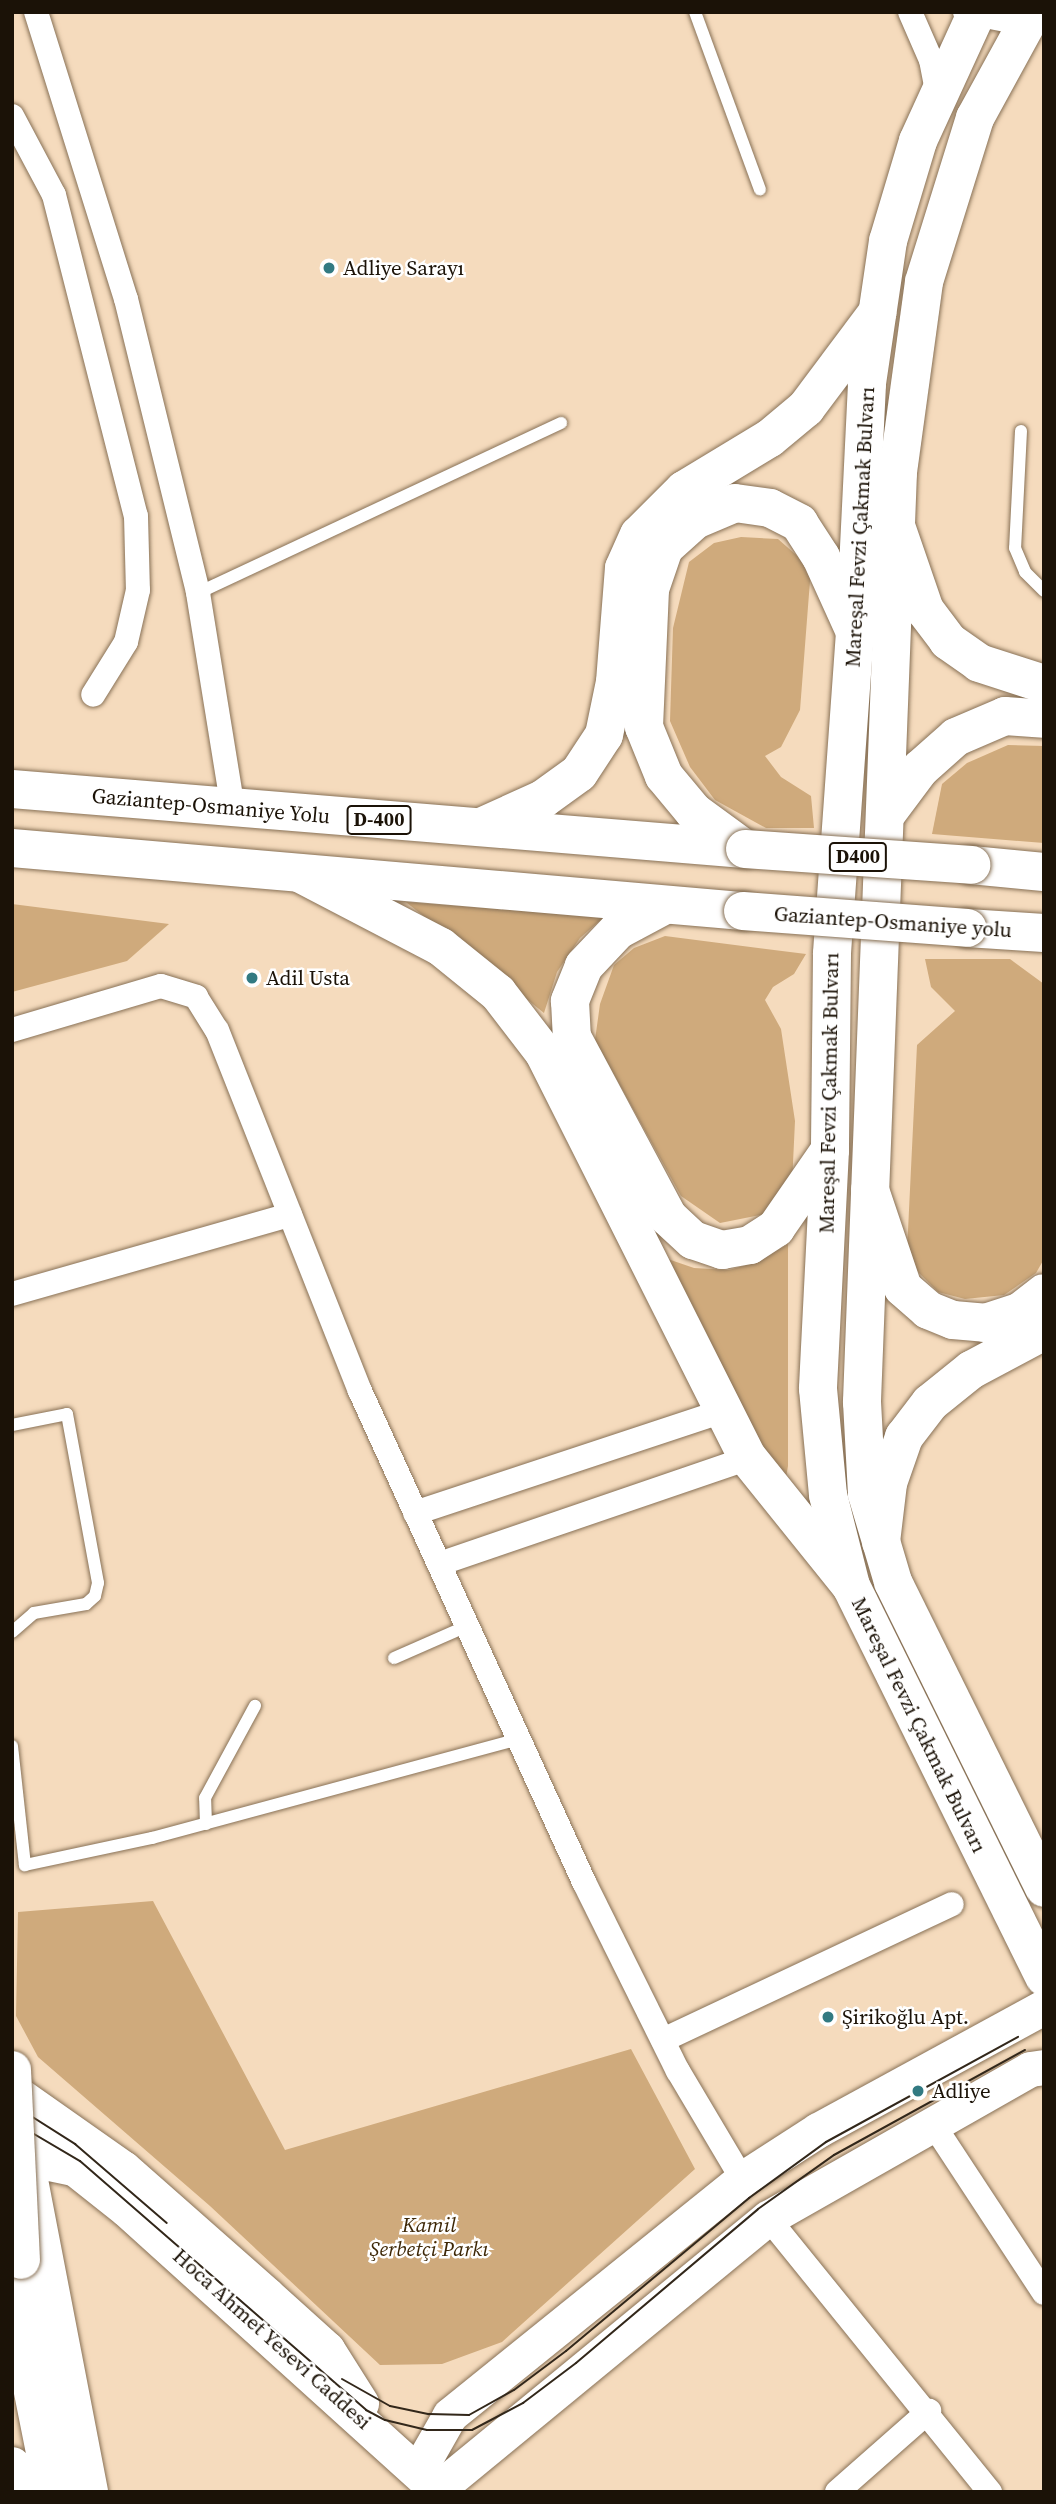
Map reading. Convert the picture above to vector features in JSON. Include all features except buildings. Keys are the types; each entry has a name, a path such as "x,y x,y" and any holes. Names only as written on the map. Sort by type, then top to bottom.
{"main road":[{"name":"Mareşal Fevzi Çakmak Bulvarı","path":"1004,18 938,96 918,141 888,241 867,384 855,632 832,954 830,1150 818,1389 828,1494 851,1586 1044,1978"},
{"name":"Mareşal Fevzi Çakmak Bulvarı","path":"1004,18 925,282 898,472 862,1402 867,1494 893,1582 1044,1888"},
{"path":"479,828 543,799 579,773 604,734 615,682 624,568 639,535 684,490 770,438 806,408 877,313"},
{"path":"745,849 694,812 664,776 644,727 650,589 664,548 695,520 735,503 770,508 799,523 821,556 855,632"},
{"path":"896,526 925,610 948,641 979,663 1044,684"},
{"path":"884,816 920,769 956,737 1005,716 1044,719"},
{"name":"Gaziantep-Osmaniye Yolu","path":"12,789 745,849"},
{"name":"Gaziantep-Osmaniye Yolu","path":"12,848 743,911"},
{"name":"D400","path":"745,849 1044,872"},
{"path":"12,864 60,852"},
{"path":"299,873 442,947 498,993 544,1053 748,1458 851,1586"},
{"path":"665,905 618,930 584,966 570,1001 572,1037 668,1217 693,1240 712,1247 750,1245 776,1228 830,1150"},
{"name":"Gaziantep-Osmaniye yolu","path":"743,911 1026,932"},
{"path":"1026,932 1044,957"},
{"path":"870,1191 903,1288 928,1310 953,1320 985,1323 1021,1311 1044,1293"},
{"path":"881,1542 888,1483 905,1437 930,1403 971,1370 1044,1331"},
{"path":"12,2070 21,2260 30,2377 54,2492"},
{"path":"73,2167 45,2161 33,2165 29,2180 89,2492"},
{"path":"12,2466 17,2492"}],"street":[{"path":"37,12 126,299 198,593 233,808"},
{"path":"910,12 931,60 938,96"},
{"path":"12,116 54,195 136,516 138,590 126,642 93,695"},
{"path":"12,1030 161,986 196,997 216,1030 360,1391 519,1739 663,2040 742,2179"},
{"path":"12,1294 290,1215"},
{"path":"415,1513 724,1411"},
{"path":"439,1563 748,1458"},
{"path":"663,2040 952,1904"},
{"path":"432,2486 450,2415 742,2179 818,2130 1044,2007"},
{"path":"432,2486 768,2218 1030,2069 1044,2067"},
{"name":"Hoca Ahmet Yesevi Caddesi","path":"12,2090 123,2168 327,2349 386,2441"},
{"path":"933,2124 1044,2293"},
{"name":"Hoca Ahmet Yesevi Caddesi","path":"12,2128 73,2167 386,2441"},
{"path":"768,2218 929,2411 990,2492"},
{"path":"837,2492 929,2411"},
{"path":"386,2441 432,2486"}],"lane":[{"path":"695,12 760,190"},
{"path":"198,593 561,423"},
{"path":"1021,431 1014,548 1025,572 1044,591"},
{"path":"12,1424 67,1414 98,1583 91,1601 34,1613 12,1632"},
{"path":"394,1658 467,1626"},
{"path":"206,1824 205,1798 255,1706"},
{"path":"12,1746 25,1865 206,1824 519,1739"}],"green space":[{"path":"741,537 778,539 811,568 800,710 781,747 765,756 781,777 811,796 814,828 766,828 715,800 690,767 670,721 673,628 689,562 714,543"},
{"path":"1008,745 1044,746 1044,843 932,834 942,784 967,763"},
{"path":"406,902 604,917 580,938 557,972 544,1013"},
{"path":"12,904 169,924 127,961 12,992"},
{"path":"665,936 806,954 794,974 773,987 765,1000 781,1029 795,1121 792,1184 765,1214 720,1223 681,1196 595,1040 600,1004 614,965 634,948"},
{"path":"925,959 1010,959 1044,984 1044,1259 1036,1273 1004,1295 965,1299 938,1292 918,1272 907,1251 917,1045 955,1011 931,987"},
{"path":"788,1244 788,1466 784,1489 662,1257 694,1268 729,1270 757,1262"},
{"name":"Kamil Şerbetçi Parkı","path":"153,1901 285,2150 631,2049 695,2169 502,2342 442,2364 380,2365 210,2206 38,2057 16,2016 18,1912"}],"tram line":[{"path":"342,2379 390,2406 429,2414 469,2415 514,2390 566,2351 749,2198 826,2142 1018,2037"},
{"path":"12,2121 80,2161 366,2410 385,2420 427,2430 472,2430 523,2403 576,2363 758,2209 834,2155 1025,2050"},
{"path":"12,2104 75,2144 167,2223"}],"place":[{"name":"Adliye Sarayı","path":"329,268"},
{"name":"Adil Usta","path":"252,978"},
{"name":"Şirikoğlu Apt.","path":"828,2017"},
{"name":"Adliye","path":"918,2091"}]}
